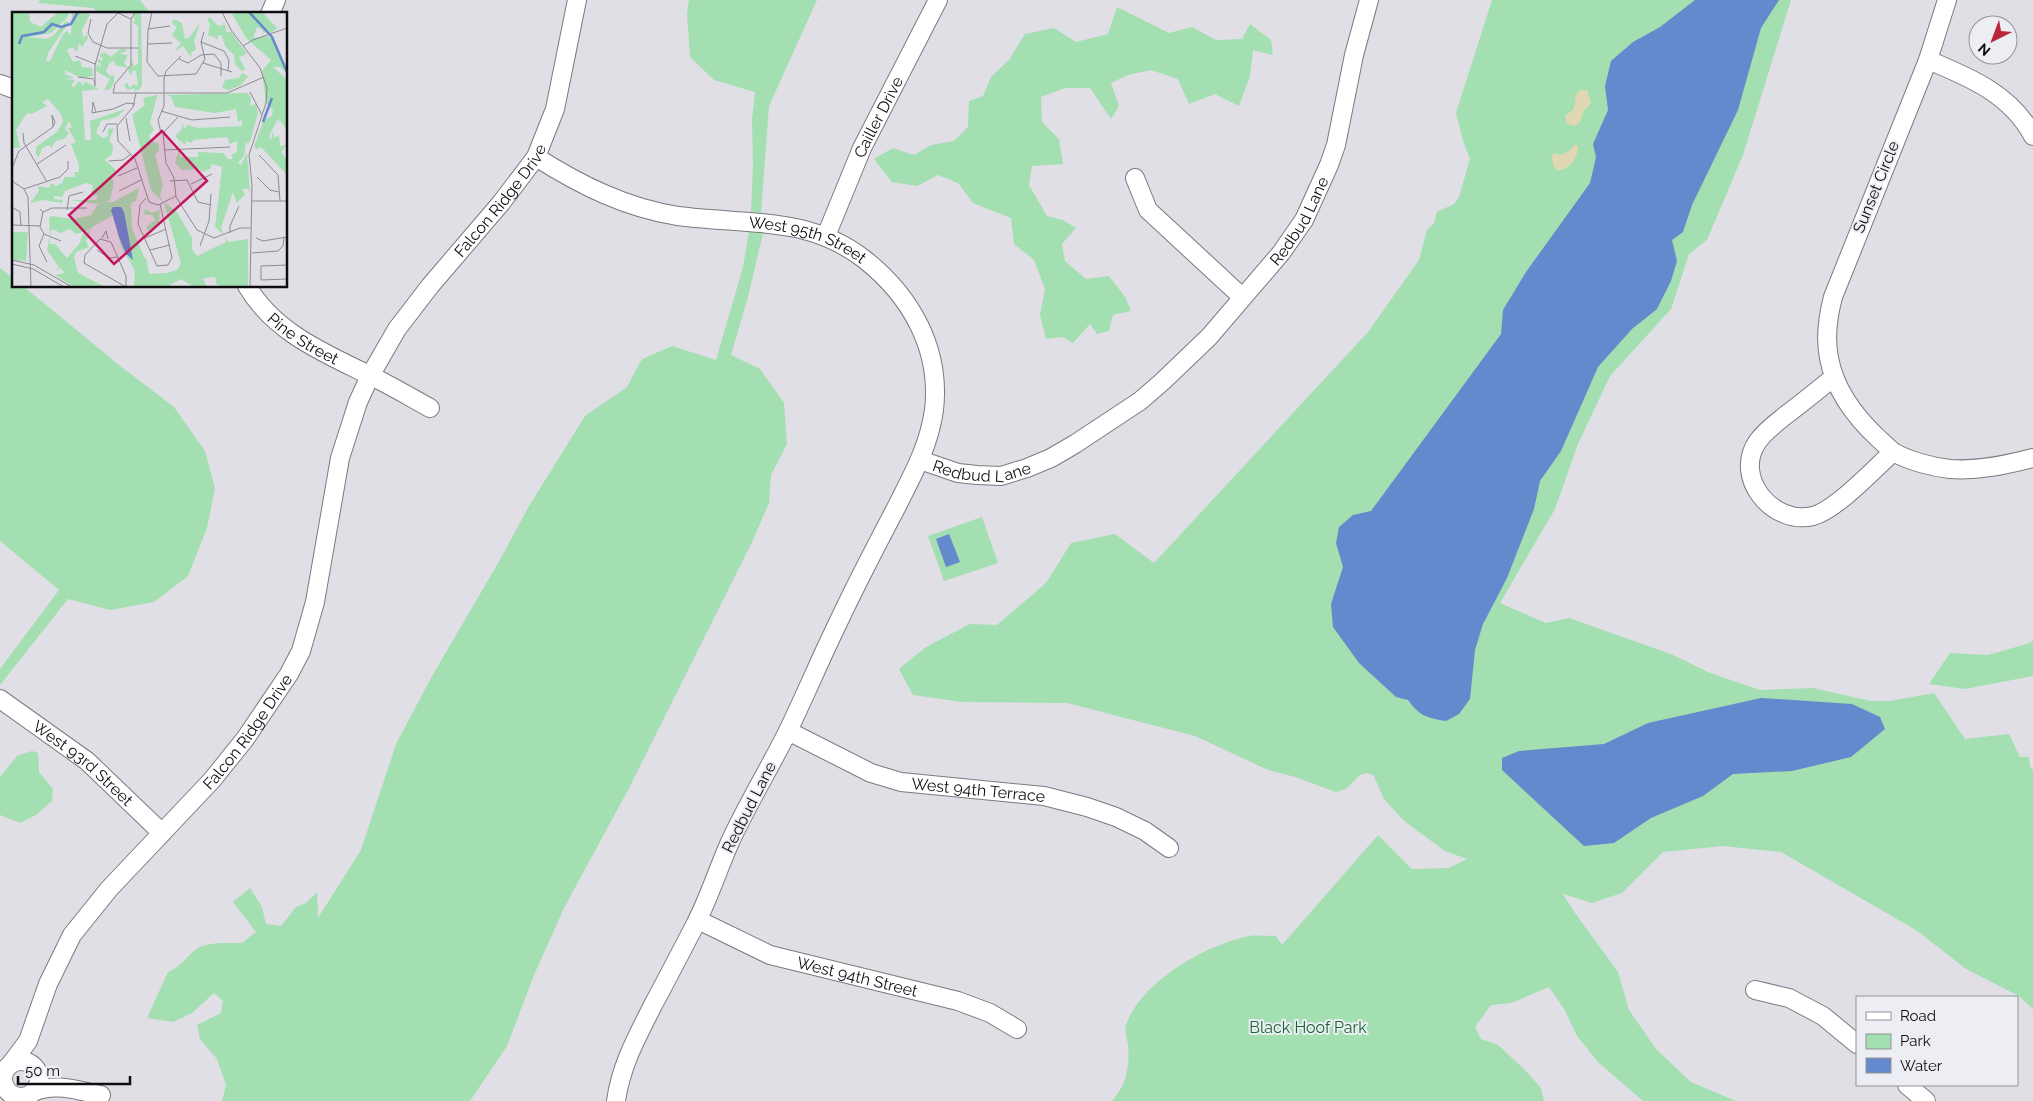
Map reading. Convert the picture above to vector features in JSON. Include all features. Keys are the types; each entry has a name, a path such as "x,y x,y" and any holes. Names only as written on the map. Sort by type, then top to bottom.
{"street":[{"path":"271,12 276,0"},
{"name":"Falcon Ridge Drive","path":"6,1067 28,1040 48,984 72,935 109,889 212,780 246,739 302,651 315,602 340,458 355,410 370,376 403,322 430,286 501,203 536,157 555,109 577,0"},
{"name":"Cailler Drive","path":"826,236 862,148 938,0"},
{"name":"Redbud Lane","path":"616,1101 627,1057 698,920 730,841 788,731 836,627 920,460 958,473 1001,476 1051,458 1107,424 1162,382 1209,337 1294,236 1304,220 1329,165 1344,108 1354,55 1369,0"},
{"name":"Sunset Circle","path":"1947,0 1928,60 1833,297 1829,313 1828,349 1834,377 1845,400 1870,431 1894,452 1908,458 1949,468 1992,467 2033,458"},
{"path":"1928,60 1971,78 2000,96 2020,117 2033,136"},
{"path":"0,84 12,88"},
{"name":"West 95th Street","path":"536,157 582,185 650,210 676,216 783,225 806,230 826,236 864,259 904,299 918,320 926,337 932,358 935,381 934,408 926,447 920,460"},
{"path":"1135,178 1148,210 1242,297"},
{"name":"Pine Street","path":"249,288 268,313 300,339 318,351 370,376"},
{"path":"370,376 430,408"},
{"path":"1834,377 1767,430 1751,454 1751,478 1763,500 1788,516 1798,518 1822,513 1835,504 1894,452"},
{"name":"West 93rd Street","path":"0,699 87,761 162,833"},
{"name":"West 94th Terrace","path":"788,731 871,773 901,782 1044,796 1116,817 1145,831 1169,848"},
{"name":"West 94th Street","path":"698,920 770,955 958,1001 990,1013 1017,1029"},
{"path":"1755,990 1789,998 1823,1016 1856,1043"},
{"path":"28,1040 29,1053 37,1071 38,1085 29,1095"},
{"path":"56,1087 26,1062 20,1061 6,1067 4,1081 7,1091 19,1096 29,1095 41,1088 56,1087 102,1095"},
{"path":"1908,1086 1926,1101"}],"green space":[{"path":"40,0 140,0 148,12 98,12 93,8 38,3"},
{"path":"689,0 817,0 769,106 761,213 751,212 753,166 752,119 755,92 714,80 690,57 687,13"},
{"name":"Black Hoof Park","path":"1492,0 1791,0 1743,155 1707,240 1689,254 1671,309 1610,376 1578,444 1555,509 1500,603 1546,623 1569,618 1671,654 1710,673 1760,690 1813,688 1871,701 1890,701 1934,693 1965,739 2009,734 2020,757 2029,757 2030,767 2033,770 2033,1009 2019,996 1966,969 1916,930 1781,852 1723,846 1663,852 1622,893 1592,903 1563,894 1618,972 1629,1010 1656,1049 1691,1082 1736,1101 1643,1101 1598,1062 1577,1036 1564,1009 1549,987 1511,1003 1491,1005 1475,1027 1481,1039 1498,1045 1525,1070 1541,1088 1544,1101 1112,1101 1121,1088 1128,1067 1129,1052 1125,1027 1134,1009 1145,994 1177,967 1214,948 1249,936 1276,936 1282,945 1378,835 1412,869 1449,868 1467,859 1445,851 1404,821 1384,799 1374,776 1368,773 1360,775 1346,789 1336,792 1295,777 1268,770 1195,736 1067,703 962,702 913,695 899,669 926,647 970,624 997,625 1046,583 1071,543 1115,534 1154,563 1368,332 1419,260 1427,230 1434,223 1437,212 1454,204 1459,197 1470,159 1456,113"},
{"path":"1117,7 1169,33 1192,27 1216,40 1242,39 1250,24 1271,40 1273,55 1253,50 1250,76 1239,106 1215,94 1189,104 1178,79 1151,70 1128,75 1111,83 1119,106 1111,119 1090,88 1065,88 1041,97 1042,122 1059,139 1063,164 1032,166 1029,185 1047,216 1063,220 1076,228 1062,244 1065,261 1086,279 1109,276 1125,297 1131,311 1113,315 1109,331 1097,334 1090,324 1073,343 1062,337 1046,339 1040,315 1045,289 1034,260 1014,244 1011,218 973,203 958,183 938,175 917,186 892,182 874,159 893,148 914,155 931,145 954,141 968,127 969,101 983,96 991,77 1009,60 1025,34 1054,28 1076,42 1108,34"},
{"path":"749,231 763,233 748,297 731,355 760,369 784,403 787,444 771,475 769,503 752,542 628,790 564,908 534,975 507,1046 470,1101 222,1101 226,1085 217,1059 200,1039 197,1025 221,1013 223,1001 214,993 192,1013 173,1022 147,1018 168,972 202,946 217,943 242,943 256,932 233,902 250,888 262,907 266,924 281,926 296,907 306,903 317,892 318,918 361,850 396,744 431,678 529,506 585,416 627,387 642,359 672,346 716,360 743,267"},
{"path":"0,268 12,277 12,288 25,288 119,365 174,407 205,451 215,488 207,528 188,576 154,602 110,610 68,599 0,685 0,669 59,590 0,541"},
{"path":"982,517 998,563 944,581 928,536"},
{"path":"2033,640 2033,676 1965,689 1929,684 1950,653 1988,655 2030,643"},
{"path":"32,751 38,753 39,772 53,789 52,801 36,815 20,823 0,815 0,777 17,756"}],"sand":[{"path":"1581,90 1587,90 1591,102 1584,110 1580,122 1575,126 1567,124 1565,116 1574,109 1576,94"},
{"path":"1574,145 1578,146 1575,159 1566,168 1558,171 1554,167 1551,157 1554,153 1561,155 1570,150"}],"water":[{"path":"1695,0 1779,0 1761,28 1738,110 1692,205 1683,232 1672,240 1677,261 1671,281 1657,309 1632,329 1598,367 1561,451 1540,481 1534,509 1507,578 1483,624 1475,650 1470,699 1459,714 1446,721 1429,717 1416,710 1408,700 1396,697 1359,663 1333,627 1331,604 1343,567 1336,543 1339,527 1353,515 1371,511 1501,334 1503,310 1526,272 1590,183 1596,157 1593,144 1608,110 1605,86 1611,61 1633,42 1660,27"},
{"path":"949,534 960,562 946,567 936,539"},
{"path":"1761,698 1852,704 1880,717 1885,729 1851,757 1792,771 1733,774 1703,796 1651,818 1614,843 1584,846 1502,770 1502,758 1519,751 1604,744 1648,723"}]}
